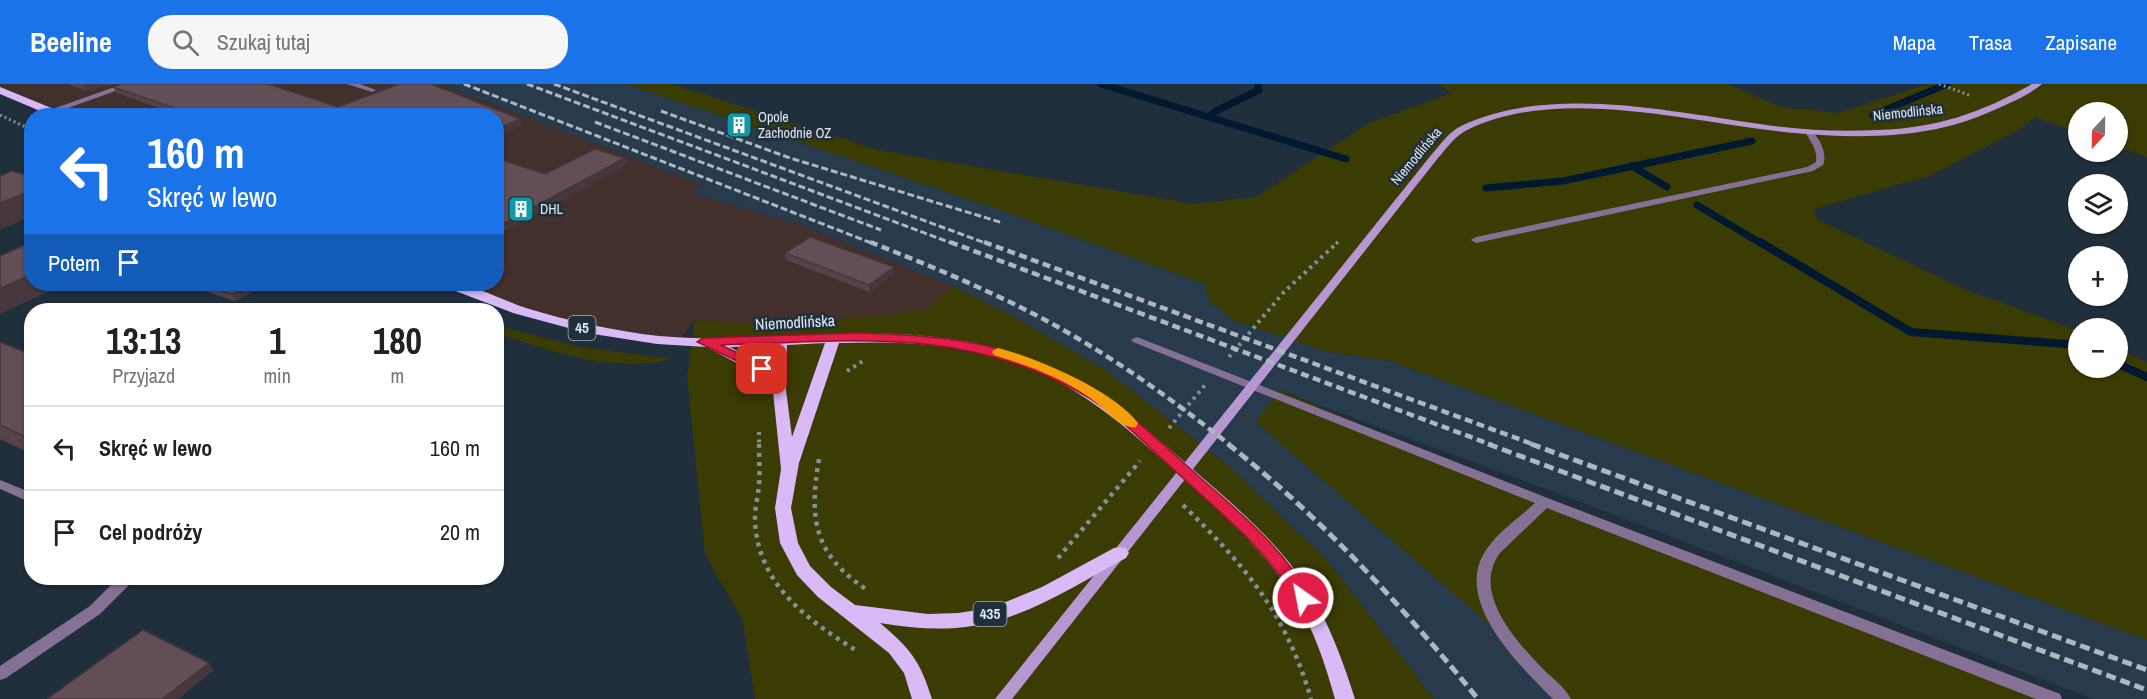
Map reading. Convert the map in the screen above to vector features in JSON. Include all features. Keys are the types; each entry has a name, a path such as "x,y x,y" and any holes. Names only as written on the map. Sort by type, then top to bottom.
{"main road":[{"name":"Niemodlińska","path":"1003,699 1435,156 1453,136 1474,122 1523,109 1571,104 1601,104 1654,109 1762,127 1809,132 1892,132 1955,124 1981,115 2038,84"},
{"path":"0,90 44,108"},
{"name":"Niemodlińska","path":"467,291 496,303"},
{"name":"Niemodlińska","path":"504,306 560,323 641,337 703,342 834,337 924,338 973,346 1024,360 1097,396 1215,497 1272,554 1295,583 1311,612 1345,699"},
{"path":"834,337 788,470 783,508 789,542 797,560 827,596 902,652 914,672 922,699"},
{"path":"780,340 779,380 788,470"},
{"path":"703,342 736,355 779,380"},
{"name":"435","path":"848,611 906,620 975,619 1037,596 1120,553"}],"street":[{"path":"60,108 131,84"},
{"path":"351,84 372,90"},
{"path":"1476,240 1810,169 1820,164 1821,157 1809,132"},
{"path":"1137,340 1545,502 2054,699"},
{"path":"0,484 24,495"},
{"path":"1545,502 1489,558 1484,571 1483,586 1486,602 1514,646 1563,699"},
{"path":"0,674 95,610 122,585"}],"path":[{"path":"1939,84 1951,88"},
{"path":"0,116 24,126"},
{"path":"1225,362 1278,299 1345,236"},
{"path":"843,374 856,364 871,357"},
{"path":"1164,433 1210,380"},
{"path":"821,450 814,516 822,541 838,566 861,586 875,594"},
{"path":"1131,454 1148,470"},
{"path":"1055,563 1141,460"},
{"path":"1181,502 1234,554 1267,598 1292,644 1311,699"}],"shaded area":[{"path":"0,84 440,84 502,108 45,108 0,90"},
{"path":"440,84 626,84 992,207 1205,284 1209,301 1235,321 1329,352 1390,361 2147,640 2147,699 2093,699 1586,504 1279,390 1563,699 1434,699 1327,560 1226,464 1105,370 1013,316 952,286 804,226 694,194 692,190 701,185"},
{"path":"626,84 672,84 878,150 1194,204 1256,197 1369,123 1452,93 1437,84 1728,84 1781,107 1839,113 1928,84 2147,84 2147,157 2128,150 2128,102 2068,102 2068,129 2035,117 2020,129 1932,175 1814,209 1818,220 1964,289 2068,327 2068,378 2128,378 2128,353 2147,362 2147,640 1390,361 1329,352 1235,321 1209,301 1205,284 992,207"},
{"path":"504,109 702,185 693,190 694,194 804,226 953,286 928,308 898,314 765,325 695,320 678,341 641,337 489,301 466,291 504,291"},
{"path":"953,286 1013,316 1105,370 1226,464 1327,560 1434,699 755,699 743,621 705,554 687,376 695,320 765,325 898,314 928,308"},
{"path":"504,328 580,347 672,359 628,364 605,362 561,354 504,335"},
{"path":"1279,390 1545,502 2054,699 1563,699 1514,646 1256,422"}],"building":[{"path":"121,84 268,84 338,107 399,84 431,84 492,108 174,108 113,87"},
{"path":"504,113 520,119 504,126"},
{"path":"595,149 625,158 504,223 504,161 545,174"},
{"path":"12,171 24,175 24,193 0,203 0,176"},
{"path":"810,237 894,267 869,285 785,253"},
{"path":"24,246 24,278 0,288 0,256"},
{"path":"0,342 24,352 24,436 0,425"},
{"path":"143,630 209,663 162,699 47,699"}],"waterway":[{"path":"1101,84 1346,159"},
{"path":"1209,117 1214,112 1259,90 1258,84"},
{"path":"1873,115 1947,84"},
{"path":"1632,166 1752,141"},
{"path":"1486,188 1563,181 1632,166"},
{"path":"1632,166 1667,187"},
{"path":"1697,205 1762,244"},
{"path":"1760,242 1911,332 2068,344"},
{"path":"2128,368 2147,377"}],"railway":[{"path":"464,84 874,244"},
{"path":"527,84 954,244"},
{"path":"554,84 988,244"},
{"path":"661,111 790,158 1003,223"},
{"path":"595,122 881,230"},
{"path":"870,242 961,279 1049,322 1142,380 1230,445"},
{"path":"950,242 1492,445"},
{"path":"984,242 1535,445"},
{"path":"1228,444 1263,472 1360,564 1478,699"},
{"path":"1488,444 2147,690"},
{"path":"1531,444 2147,670"}],"slow traffic":[{"path":"998,352 1024,360 1074,383 1097,396 1131,423"}],"place":[{"name":"Opole Zachodnie OZ","path":"739,125"},
{"name":"DHL","path":"521,209"}],"route":[{"path":"762,369 736,355 703,342 729,343 880,336 924,338 973,346 1024,360 1097,396 1120,414 1248,528 1295,583 1303,598"}]}
